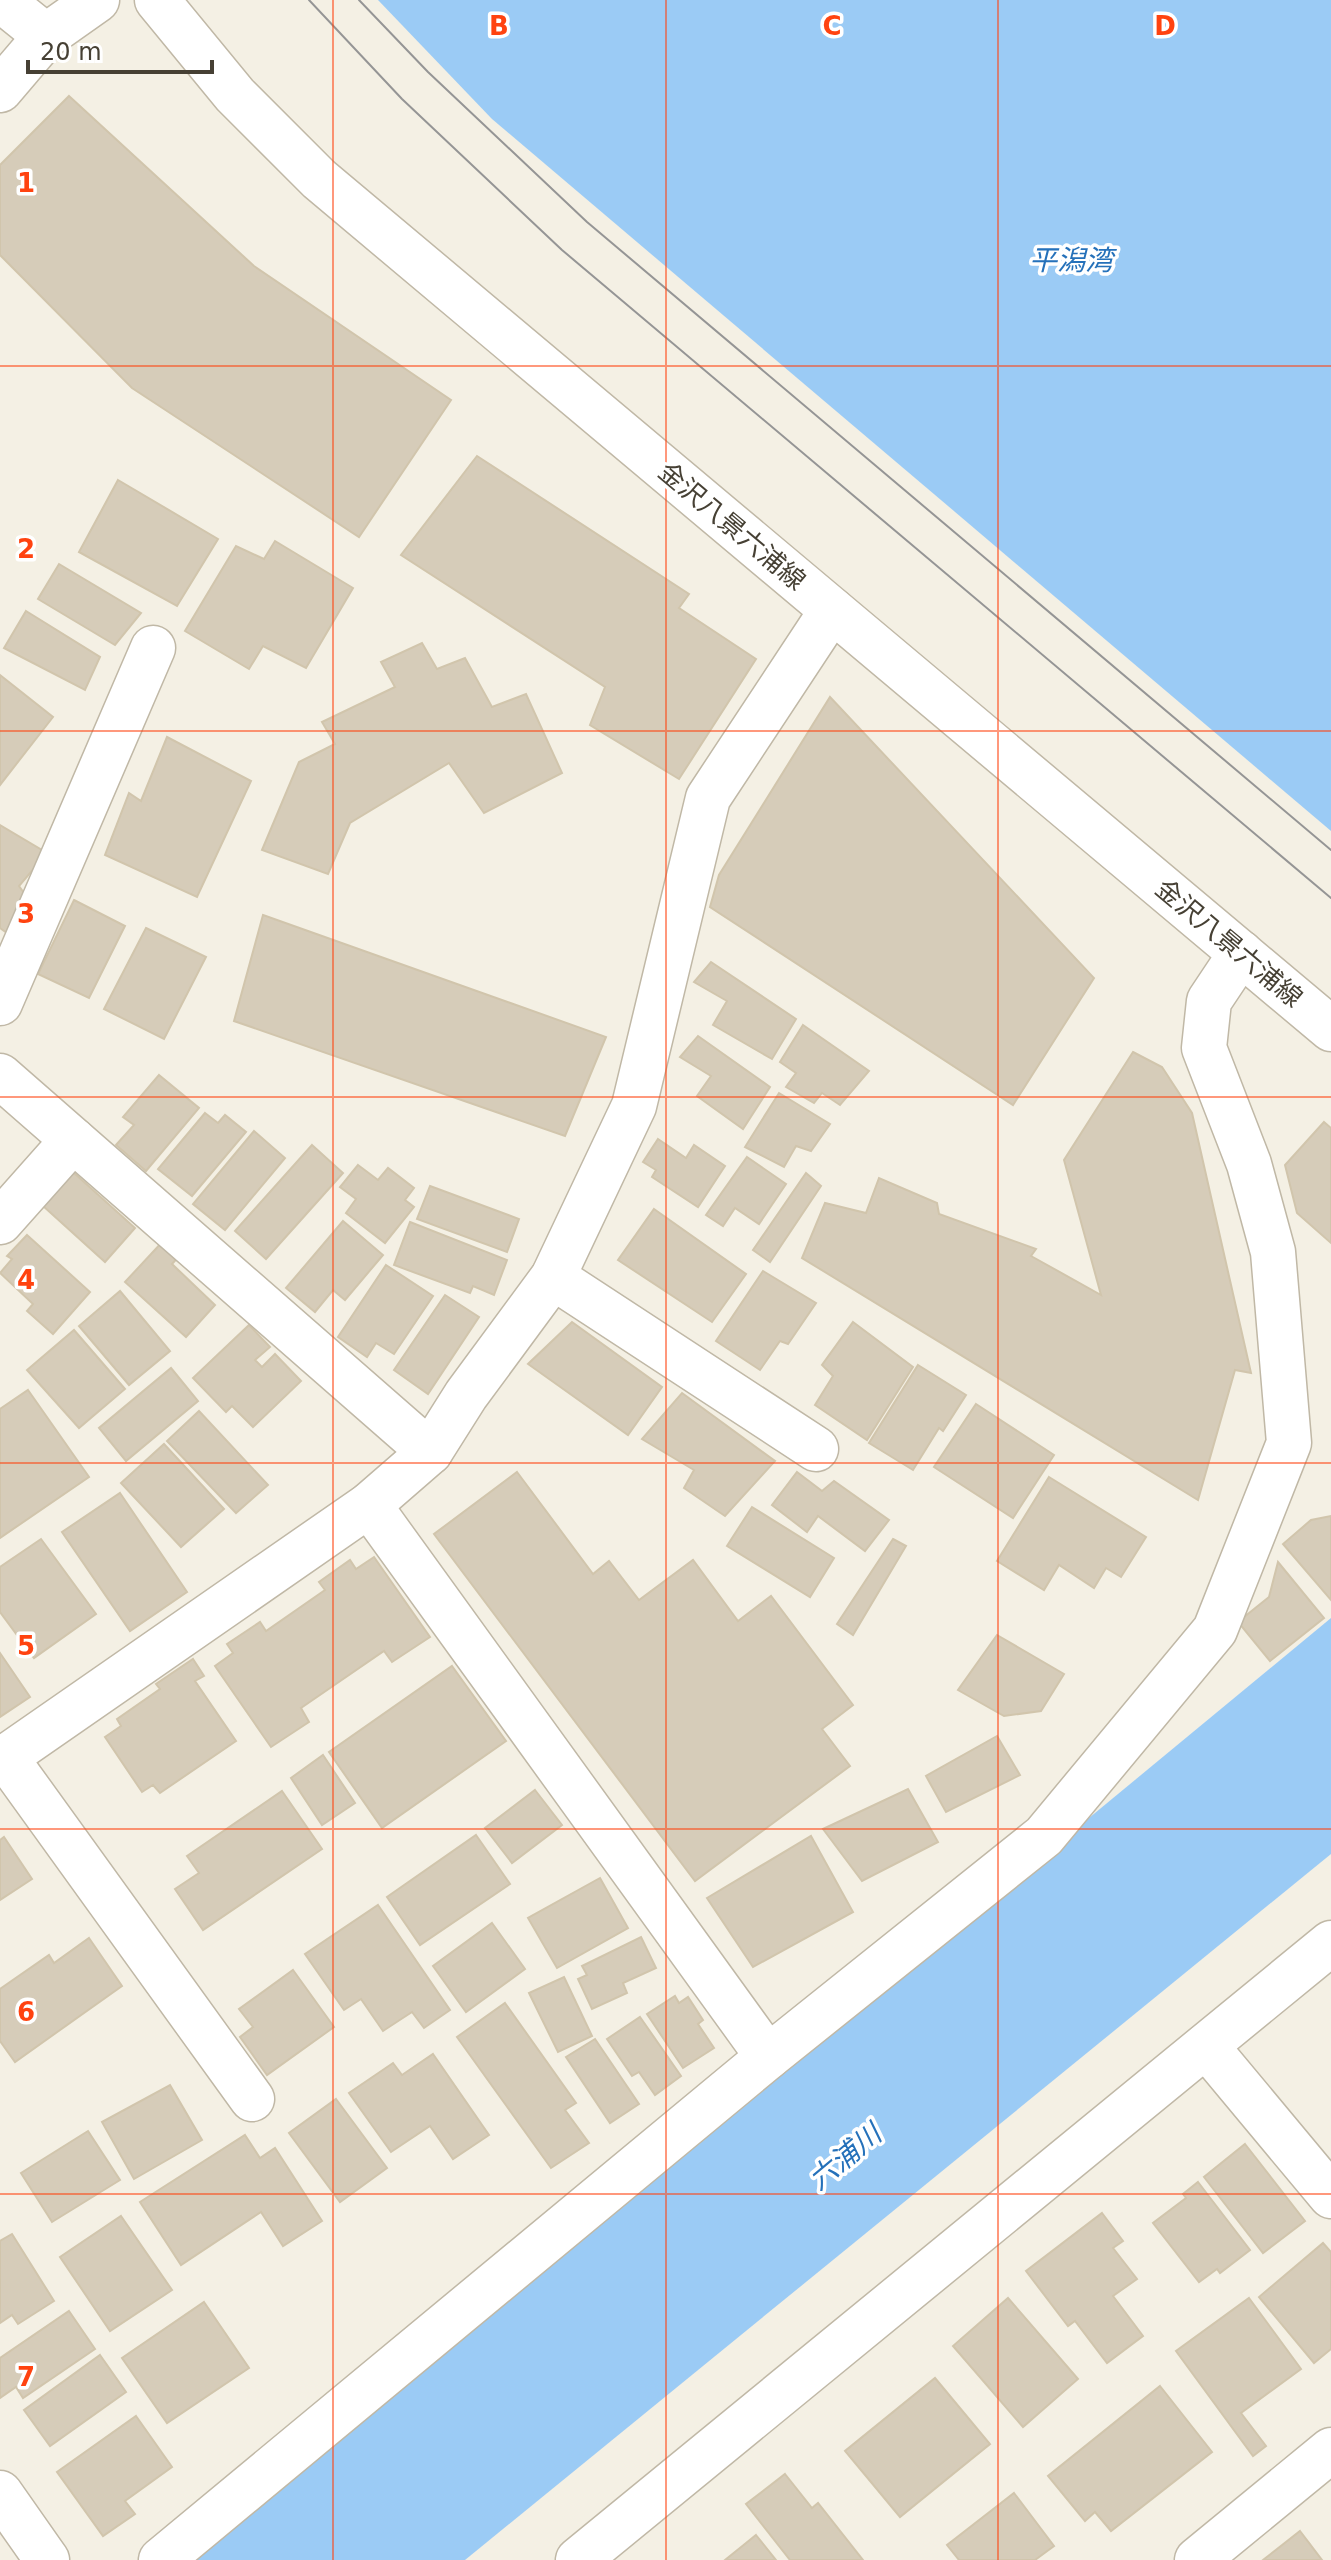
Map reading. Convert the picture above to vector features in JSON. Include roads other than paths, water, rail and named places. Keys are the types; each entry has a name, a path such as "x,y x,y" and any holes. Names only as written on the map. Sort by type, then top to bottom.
{"street":[{"path":"1,0 46,36"},
{"path":"0,90 46,36 97,0"},
{"name":"金沢八景六浦線","path":"157,0 235,95 319,179 1331,1029"},
{"path":"252,2099 3,1760 369,1505 430,1452 466,1395 553,1277 634,1106 708,798 832,610"},
{"path":"0,1003 153,648"},
{"path":"161,2560 768,2057 1044,1836 1215,1630 1289,1443 1273,1252 1249,1164 1204,1048 1209,1001 1241,953"},
{"path":"0,1076 430,1452"},
{"path":"0,1222 73,1140"},
{"path":"553,1277 816,1449"},
{"path":"369,1505 768,2057"},
{"path":"578,2560 1331,1943"},
{"path":"1206,2046 1331,2196"},
{"path":"1197,2560 1331,2450"},
{"path":"0,2493 47,2560"}],"water":[{"name":"平潟湾","path":"378,0 1331,0 1331,831 492,119"},
{"name":"六浦川","path":"1331,1618 1331,1854 465,2560 191,2560"}],"tram line":[{"path":"309,0 402,99 562,250 1331,898"},
{"path":"359,0 428,72 587,222 1331,850"}]}
